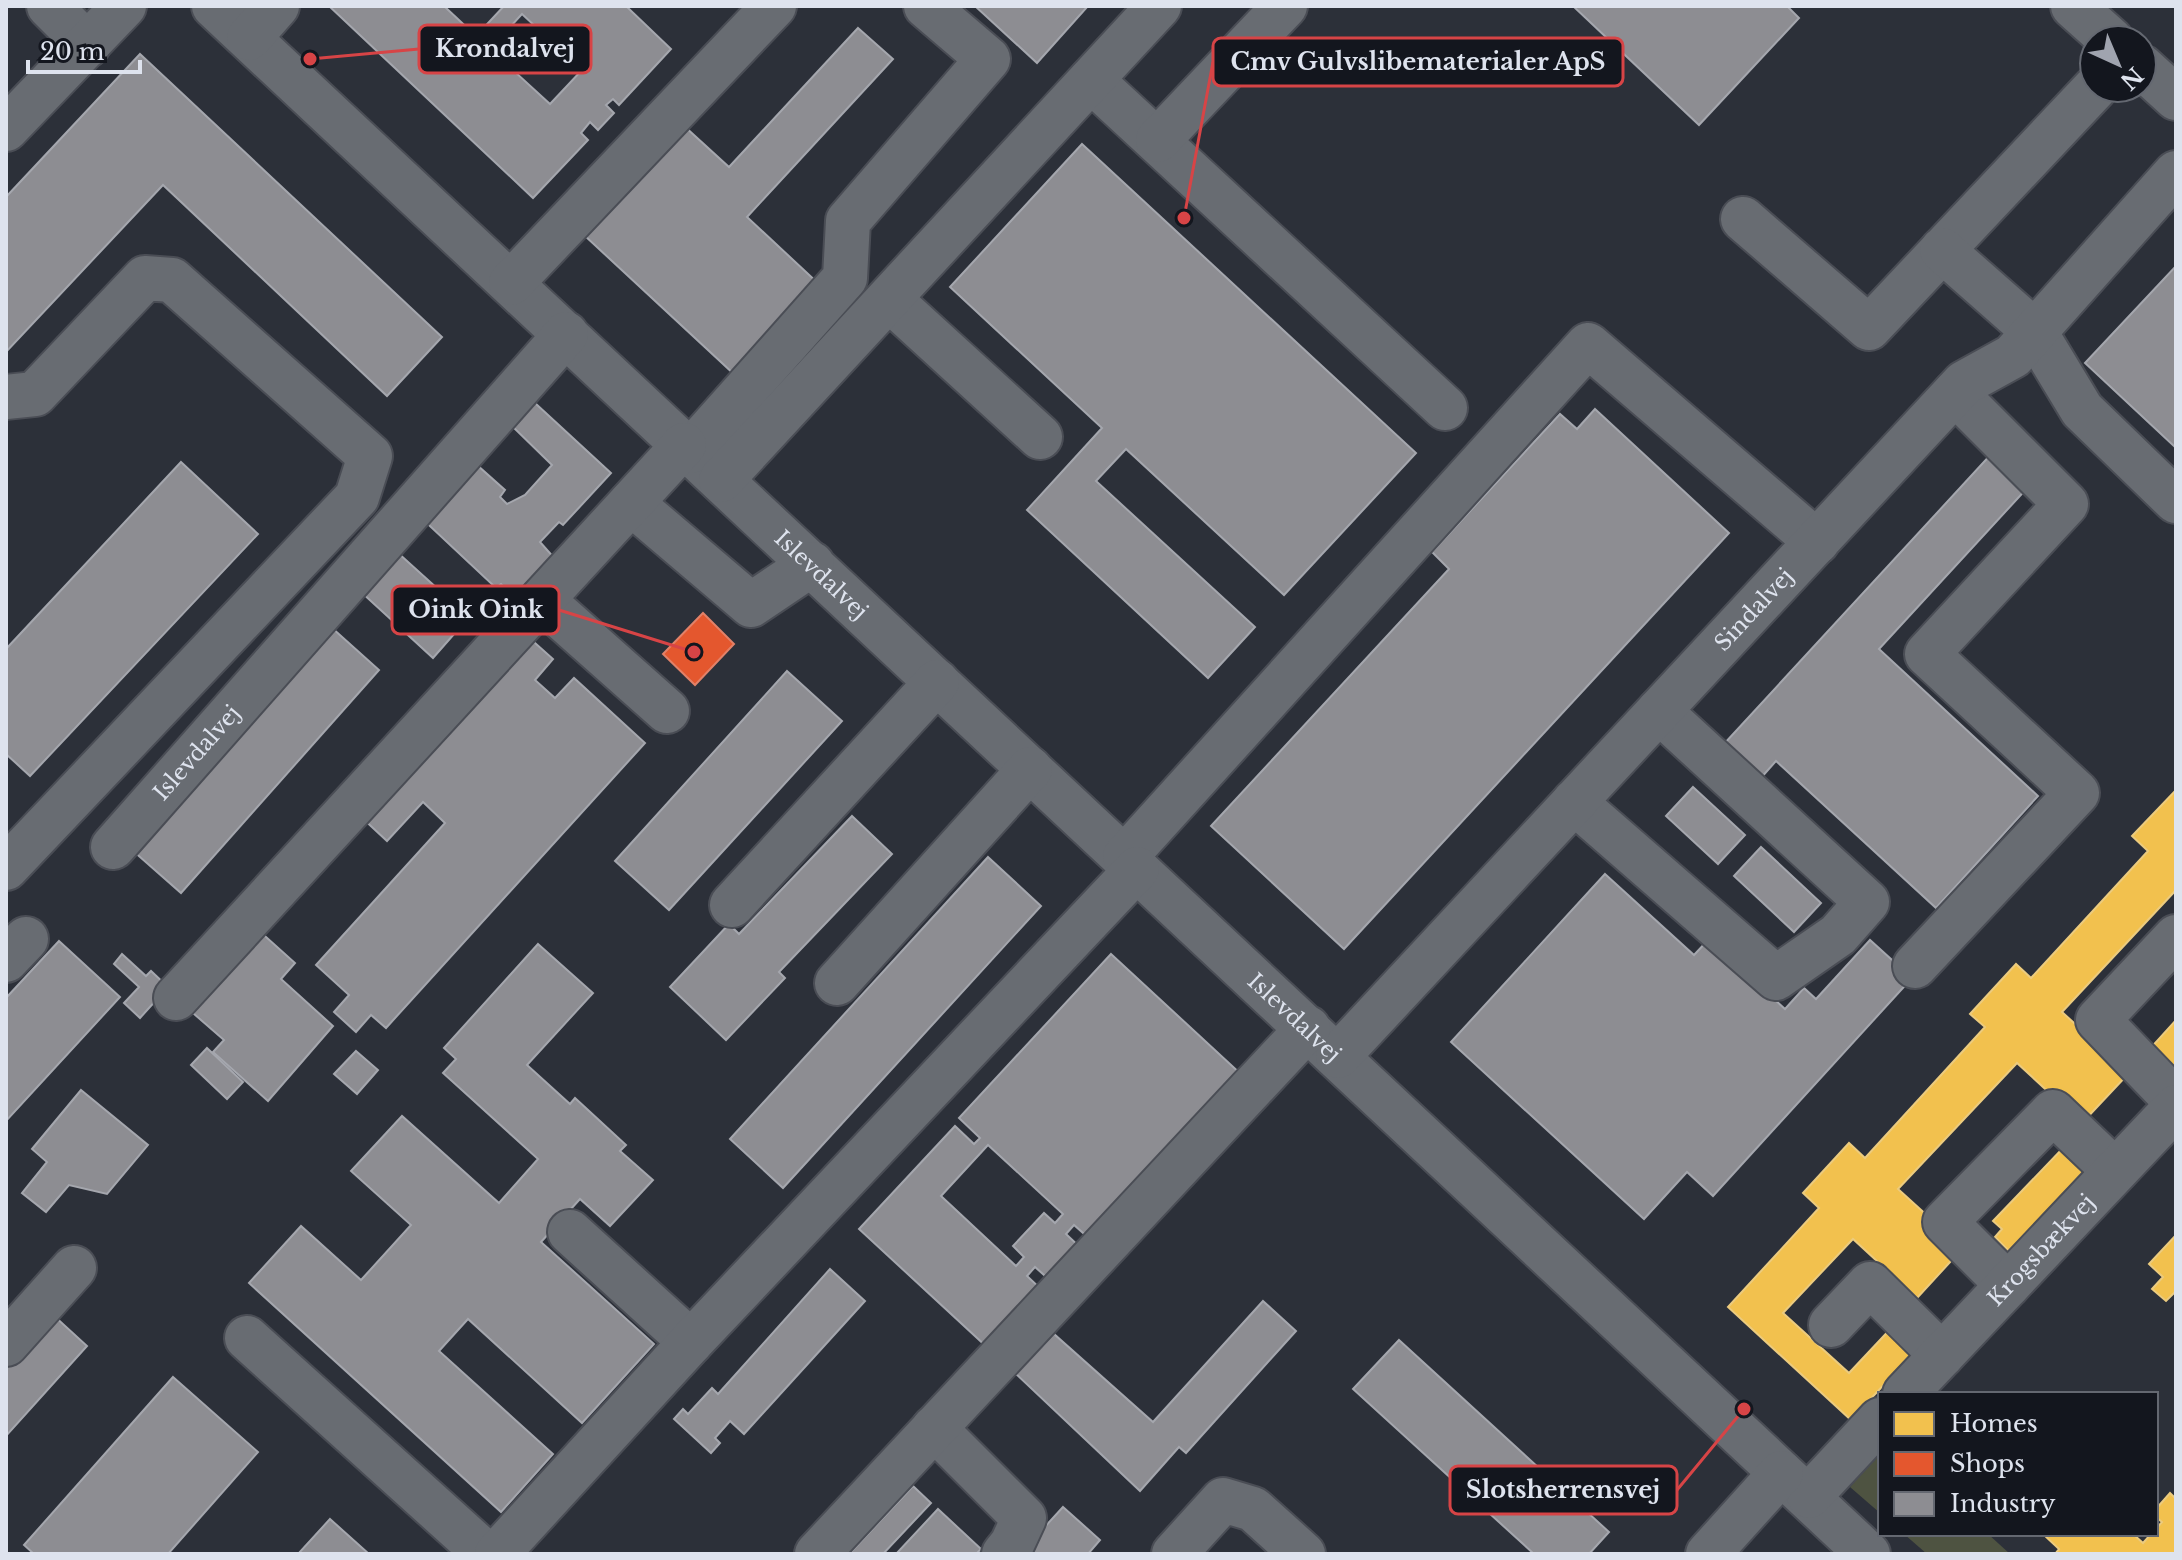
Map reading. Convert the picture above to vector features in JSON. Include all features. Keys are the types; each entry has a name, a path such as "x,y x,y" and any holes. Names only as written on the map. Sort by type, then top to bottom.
{"street":[{"path":"49,6 88,45"},
{"path":"6,129 124,6"},
{"name":"Islevdalvej","path":"214,6 263,22 511,283 1868,1554"},
{"path":"511,283 774,6"},
{"path":"699,459 845,278 848,221 988,59 926,6"},
{"path":"176,998 631,503 699,459 889,299 1159,6"},
{"path":"1158,140 1285,6"},
{"path":"2073,6 2093,24"},
{"path":"1091,80 1445,408"},
{"path":"2158,82 2176,98"},
{"path":"1743,219 1869,328 2080,104"},
{"name":"Sindalvej","path":"817,1554 934,1428 1323,1042 1574,802 1964,383 2013,356 2176,173"},
{"path":"1942,250 2035,332 2082,410 2176,501"},
{"path":"6,397 35,394 145,278 172,280 370,456 357,497 6,868"},
{"path":"889,299 1040,437"},
{"name":"Islevdalvej","path":"113,847 566,334"},
{"path":"497,1554 1131,863 1588,345 1817,542"},
{"path":"1915,966 2077,793 1927,654 2066,504 1955,393"},
{"path":"631,503 751,605 812,564"},
{"path":"542,600 667,711"},
{"path":"732,905 937,682"},
{"path":"1574,802 1776,978 1838,935 1867,902 1659,711"},
{"path":"837,983 1030,769"},
{"path":"2176,937 2098,1020 2176,1104"},
{"name":"Krogsbækvej","path":"1907,1392 2176,1104"},
{"path":"2008,1285 1945,1222 2053,1112 2115,1171"},
{"path":"570,1232 691,1342"},
{"path":"6,1344 74,1268"},
{"path":"1831,1325 1870,1284 1942,1355"},
{"path":"247,1338 486,1554"},
{"path":"1708,1554 1878,1422"},
{"path":"934,1428 1024,1518 1004,1554"},
{"path":"1174,1554 1223,1500 1253,1509 1303,1554"}],"green space":[{"path":"1878,1454 1878,1511 1850,1487"},
{"path":"1906,1536 1990,1536 2010,1554 1927,1554"}],"building: Homes":[{"path":"2176,790 2176,890 2062,1012 2129,1073 2082,1123 2017,1063 1898,1189 1963,1248 1917,1298 1853,1239 1783,1313 1849,1373 1896,1323 1920,1346 1851,1420 1728,1307 1819,1208 1803,1193 1849,1143 1865,1158 1985,1027 1970,1014 2016,964 2031,978 2148,851 2132,836"},
{"path":"2176,1020 2176,1072 2147,1052"},
{"path":"2065,1146 2089,1169 2009,1251 1995,1237 2002,1229 1993,1221"},
{"path":"2176,1235 2176,1291 2166,1301 2152,1289 2163,1277 2149,1264"},
{"path":"2170,1493 2176,1499 2176,1554 2055,1554 2059,1549 2045,1536 2135,1536 2143,1543 2149,1536 2158,1536 2158,1527 2162,1522 2158,1519 2158,1507"}],"building: Shops":[{"path":"703,613 734,644 695,685 663,654"}],"building: Industry":[{"path":"329,6 444,6 476,36 504,6 626,6 671,49 619,105 613,99 606,105 614,113 598,130 590,122 581,133 588,140 533,198","holes":["522,14 582,70 550,104 490,49"]},
{"path":"975,6 1088,6 1037,63"},
{"path":"1573,6 1787,6 1799,18 1699,125"},
{"path":"858,28 893,59 747,217 820,285 736,376 571,223 672,115 729,167"},
{"path":"140,54 442,337 387,396 163,185 6,352 6,197"},
{"path":"1082,144 1416,453 1284,595 1126,449 1096,481 1255,627 1208,678 1027,510 1102,428 950,287"},
{"path":"2176,266 2176,448 2085,363"},
{"path":"535,403 611,473 563,525 559,522 540,542 556,560 518,600 501,584 496,588 416,513 468,457 505,490 500,497 507,504 525,495 552,465 513,427"},
{"path":"1595,409 1729,533 1344,949 1211,826 1449,569 1432,552 1560,414 1577,429"},
{"path":"1994,451 2030,485 1879,649 2038,796 1936,908 1776,761 1760,779 1723,745"},
{"path":"181,462 258,534 30,776 6,754 6,649"},
{"path":"397,552 469,617 433,658 361,592"},
{"path":"331,627 379,670 181,893 132,850"},
{"path":"525,634 553,659 535,680 555,698 574,678 645,743 386,1028 371,1015 356,1032 334,1012 349,995 316,965 445,823 423,802 387,841 360,816"},
{"path":"787,671 842,721 669,910 615,861"},
{"path":"1693,787 1745,835 1718,864 1666,816"},
{"path":"852,816 892,854 779,972 785,978 726,1040 670,987 729,924 739,934"},
{"path":"1761,847 1821,903 1794,932 1734,876"},
{"path":"988,857 1041,906 783,1188 730,1139"},
{"path":"1605,874 1694,955 1709,939 1785,1009 1804,988 1816,999 1870,940 1912,978 1713,1196 1687,1172 1644,1219 1451,1042"},
{"path":"256,928 295,963 281,979 333,1026 268,1101 213,1052 224,1040 186,1007"},
{"path":"59,941 120,997 6,1121 6,998"},
{"path":"538,944 593,993 527,1065 570,1104 575,1098 626,1145 620,1151 653,1180 610,1226 580,1199 541,1242 654,1344 582,1423 468,1319 439,1351 553,1454 501,1512 249,1283 301,1226 361,1280 411,1225 351,1171 402,1116 499,1203 538,1159 443,1073 456,1059 444,1048"},
{"path":"122,954 146,976 151,971 168,987 140,1018 124,1003 139,987 114,964"},
{"path":"1111,954 1243,1076 1091,1240 1074,1225 1066,1234 1084,1251 1053,1283 1035,1267 1027,1276 1043,1291 989,1349 859,1229 955,1126 974,1144 980,1138 959,1118","holes":["988,1145 1063,1214 1055,1223 1044,1213 1013,1246 1024,1257 1016,1266 941,1196"]},
{"path":"207,1048 243,1082 227,1099 191,1065"},
{"path":"356,1051 378,1070 357,1094 334,1074"},
{"path":"81,1090 148,1145 107,1194 69,1185 46,1212 22,1193 47,1162 32,1149"},
{"path":"830,1269 865,1301 744,1434 730,1421 715,1438 720,1443 711,1453 674,1419 683,1409 688,1414 712,1388 718,1394"},
{"path":"1263,1301 1296,1331 1186,1453 1179,1447 1140,1491 1016,1374 1054,1334 1153,1422"},
{"path":"52,1314 87,1346 6,1436 6,1365"},
{"path":"1399,1340 1609,1532 1589,1554 1534,1554 1353,1389"},
{"path":"173,1377 258,1452 168,1554 34,1554 24,1545"},
{"path":"913,1486 931,1503 883,1554 849,1554"},
{"path":"1063,1507 1100,1540 1088,1554 1020,1554"},
{"path":"938,1509 981,1549 976,1554 896,1554"},
{"path":"330,1519 369,1554 298,1554"}],"place":[{"name":"Krondalvej","path":"310,59"},
{"name":"Cmv Gulvslibematerialer ApS","path":"1184,218"},
{"name":"Oink Oink","path":"694,652"},
{"name":"Slotsherrensvej","path":"1744,1409"}]}
